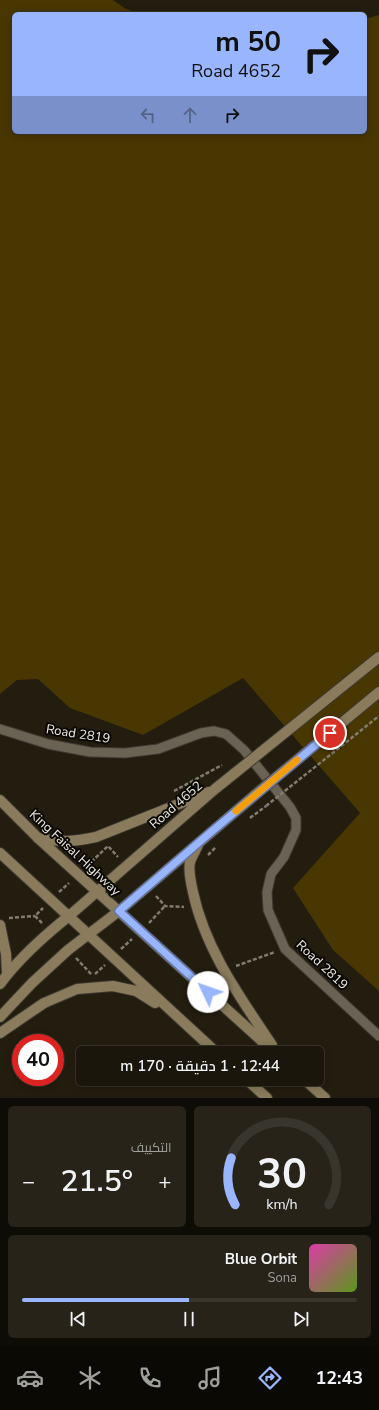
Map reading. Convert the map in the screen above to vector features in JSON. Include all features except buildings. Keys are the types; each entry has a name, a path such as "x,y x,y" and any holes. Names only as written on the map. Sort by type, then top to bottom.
{"street":[{"name":"Road 4652","path":"0,984 7,974 50,932 98,892 215,789 379,657"},
{"path":"0,1017 32,982 68,950 119,911 200,841 379,692"},
{"path":"38,838 57,842 77,841 96,837 215,789"},
{"name":"King Faisal Highway","path":"0,800 38,838 268,1046"},
{"path":"200,841 190,862 191,880 206,932 224,971 272,1046"},
{"path":"0,853 209,1046"},
{"path":"4,922 7,974"},
{"path":"0,1033 44,1002 77,989 107,986 136,991 178,1019"},
{"path":"254,1086 267,1098"},
{"path":"312,1086 325,1098"}],"lane":[{"name":"Road 2819","path":"0,729 48,744 90,752 125,753 158,749 201,733 214,731 226,734 244,750 290,807 296,818 296,830 284,858 271,874 267,892 268,910 285,949 379,1036"}],"path":[{"path":"248,820 379,716"},
{"path":"206,860 221,842"},
{"path":"166,906 198,908"},
{"path":"4,922 35,916"},
{"path":"224,971 285,949"}],"shaded area":[{"path":"0,0 113,0 126,9 134,12 12,12 12,134 367,134 367,18 379,15 379,991 333,950 293,888 360,813 243,678 143,735 70,708 38,679 17,680 0,694"}],"slow traffic":[{"path":"236,811 297,760"}],"route":[{"path":"208,992 119,911 330,733"}]}
